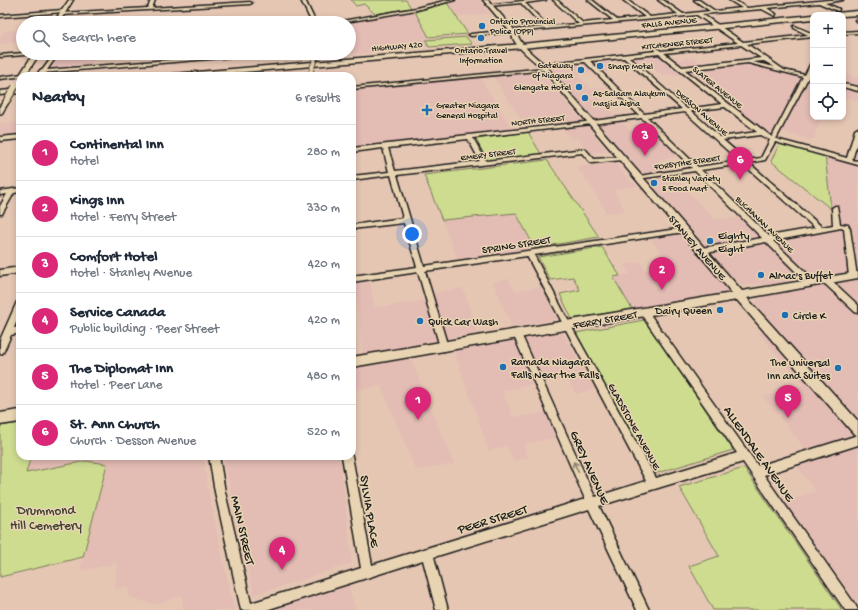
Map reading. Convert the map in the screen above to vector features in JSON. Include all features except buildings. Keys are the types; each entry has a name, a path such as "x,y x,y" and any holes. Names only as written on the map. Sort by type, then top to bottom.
{"highway":[{"path":"846,14 858,16"},
{"path":"846,17 858,16"},
{"name":"FALLS AVENUE","path":"526,47 810,18"},
{"name":"FALLS AVENUE","path":"526,47 645,34 718,28"},
{"name":"HIGHWAY 420","path":"222,72 526,47"},
{"name":"HIGHWAY 420","path":"253,72 526,47"},
{"path":"3,97 16,92"}],"main road":[{"path":"60,16 71,0"},
{"name":"STANLEY AVENUE","path":"485,0 513,33 515,38 526,47 542,65 739,295 858,430"},
{"path":"25,72 33,60"},
{"path":"0,112 3,97"},
{"name":"FERRY STREET","path":"356,361 856,275"},
{"path":"0,419 16,417"}],"street":[{"path":"149,9 153,0"},
{"path":"211,5 213,0"},
{"path":"303,0 311,16"},
{"path":"356,19 416,9 453,0"},
{"path":"489,5 544,0"},
{"path":"555,0 582,24"},
{"path":"590,0 627,26"},
{"path":"625,0 649,18"},
{"path":"660,0 682,15"},
{"path":"696,0 714,12"},
{"path":"731,0 746,9"},
{"path":"471,35 513,33 582,24 841,0"},
{"path":"0,16 149,9 250,1 251,9"},
{"path":"818,1 835,12"},
{"path":"522,2 546,28"},
{"path":"772,3 777,6"},
{"path":"762,7 775,15"},
{"path":"23,14 28,8"},
{"path":"697,13 783,71"},
{"path":"795,27 810,34"},
{"path":"846,33 858,32"},
{"path":"846,34 858,37"},
{"name":"KITCHENER STREET","path":"356,88 586,60 810,36"},
{"name":"SLATER AVENUE","path":"652,46 760,133 774,140 858,163"},
{"path":"0,56 16,55"},
{"name":"DESSON AVENUE","path":"625,56 821,230"},
{"path":"681,69 766,59"},
{"path":"43,72 51,60"},
{"path":"51,72 153,60"},
{"path":"311,72 315,60"},
{"name":"BUCHANAN AVENUE","path":"586,60 812,283"},
{"path":"746,62 810,78"},
{"path":"774,140 810,69"},
{"path":"0,78 16,77"},
{"path":"846,86 858,89"},
{"name":"NORTH STREET","path":"356,150 726,105"},
{"path":"849,160 858,130"},
{"path":"718,138 760,133"},
{"path":"0,139 16,137"},
{"path":"470,137 484,164"},
{"name":"FORSYTHE STREET","path":"639,178 763,159 774,140"},
{"path":"385,146 444,347"},
{"name":"EMERY STREET","path":"356,178 484,164 584,151 592,162 622,158"},
{"path":"0,193 16,190"},
{"path":"0,212 12,191"},
{"path":"835,208 837,227"},
{"path":"356,226 407,220"},
{"path":"701,250 837,227 846,227 856,275"},
{"name":"SPRING STREET","path":"356,278 684,230"},
{"name":"GLADSTONE AVENUE","path":"529,253 653,484"},
{"path":"0,273 16,271"},
{"path":"826,280 858,310"},
{"name":"ALLENDALE AVENUE","path":"644,312 852,610"},
{"path":"0,350 16,313"},
{"path":"8,332 16,331"},
{"name":"GREY AVENUE","path":"516,334 592,503 643,610"},
{"path":"756,472 858,440"},
{"name":"PEER STREET","path":"247,610 367,571 745,456"},
{"name":"MAIN STREET","path":"215,460 220,492 247,610"},
{"name":"SYLVIA PLACE","path":"349,460 367,571"},
{"path":"427,553 442,610"}],"shaded area":[{"path":"458,0 479,0 490,14 456,16 447,3"},
{"path":"415,12 429,37 426,40 429,47 356,54 356,21"},
{"path":"16,30 16,43 0,44 0,37 5,31"},
{"path":"660,54 684,74 663,76 651,66 641,67 630,57"},
{"path":"694,58 704,65 682,67 672,60"},
{"path":"607,59 618,70 603,72 592,61"},
{"path":"55,60 94,60 92,64 50,68"},
{"path":"584,62 594,72 577,75 591,89 609,87 613,90 593,93 639,139 659,137 678,156 658,160 715,220 749,216 769,235 832,224 825,155 852,163 858,146 858,605 784,503 816,491 795,464 812,457 763,397 803,385 759,333 776,329 756,304 756,301 759,298 773,295 763,284 742,285 733,279 549,66"},
{"path":"743,63 800,77 801,80 770,137 685,70"},
{"path":"347,69 347,72 316,72 317,70"},
{"path":"540,71 582,121 526,127 493,76"},
{"path":"846,75 858,77 858,101 846,98"},
{"name":"Greater Niagara General Hospital","path":"480,77 513,130 356,148 356,90"},
{"path":"810,79 810,120 820,120 814,138 811,140 781,131"},
{"path":"16,122 16,134 0,136 0,124"},
{"path":"588,126 607,151 590,153 578,138 571,139 563,128"},
{"path":"615,162 629,180 637,186 614,190 625,211 606,213 591,186 577,167"},
{"path":"516,213 535,248 458,260 442,220"},
{"path":"680,234 730,292 632,309 613,277 630,274 624,265 640,262 646,270 672,266 650,238"},
{"path":"508,279 515,291 541,287 557,319 512,327 493,282"},
{"path":"370,281 375,308 425,300 437,341 363,354 356,283"},
{"path":"463,288 478,333 447,338 433,293"},
{"path":"562,332 595,389 576,394 567,379 541,383 520,339"},
{"path":"514,340 536,383 502,391 513,417 548,412 559,437 523,444 528,458 513,461 507,446 489,451 454,351"},
{"path":"410,357 454,464 416,470 381,386 356,390 356,367"},
{"path":"30,460 204,460 209,496 234,610 183,610 182,595 155,605 130,597 127,586 115,589 117,563 80,571 106,464 25,473"},
{"path":"224,460 340,460 352,563 254,595"},
{"path":"348,586 356,610 268,610"}],"green space":[{"path":"351,0 406,0 411,8 375,14 364,4 356,6"},
{"path":"447,3 468,34 429,37 415,12"},
{"path":"466,37 472,44 429,47 426,40"},
{"path":"528,132 541,154 487,161 476,139"},
{"path":"780,143 825,155 831,209 771,161"},
{"path":"547,160 599,237 535,248 516,213 442,220 424,175"},
{"path":"602,247 620,276 613,277 632,309 572,319 560,294 580,290 573,277 550,280 538,257"},
{"path":"644,320 733,450 654,474 576,333"},
{"name":"Drummond Hill Cemetery","path":"16,424 16,460 30,460 26,473 86,461 107,464 83,557 0,577 0,426"},
{"path":"744,468 842,610 713,610 689,566 719,556 679,487"}],"place":[{"name":"Ontario Provincial Police (OPP)","path":"482,26"},
{"name":"Ontario Travel Information","path":"481,38"},
{"name":"Sharp Motel","path":"600,66"},
{"name":"Gateway of Niagara","path":"581,70"},
{"name":"Glengate Hotel","path":"579,87"},
{"name":"As-Salaam Alaykum Masjid Aisha","path":"585,98"},
{"name":"Greater Niagara General Hospital","path":"427,110"},
{"name":"Comfort Hotel","path":"645,156"},
{"name":"St. Ann Church","path":"740,180"},
{"name":"Stanley Variety & Food Mart","path":"654,183"},
{"name":"Eighty Eight","path":"710,241"},
{"name":"AlMac's Buffet","path":"761,275"},
{"name":"Kings Inn","path":"662,290"},
{"name":"Dairy Queen","path":"720,310"},
{"name":"Circle K","path":"785,315"},
{"name":"Quick Car Wash","path":"420,321"},
{"name":"Ramada Niagara Falls Near the Falls","path":"503,367"},
{"name":"The Universal Inn and Suites","path":"838,368"},
{"name":"The Diplomat Inn","path":"788,418"},
{"name":"Continental Inn","path":"418,420"},
{"name":"Service Canada","path":"282,570"}]}
